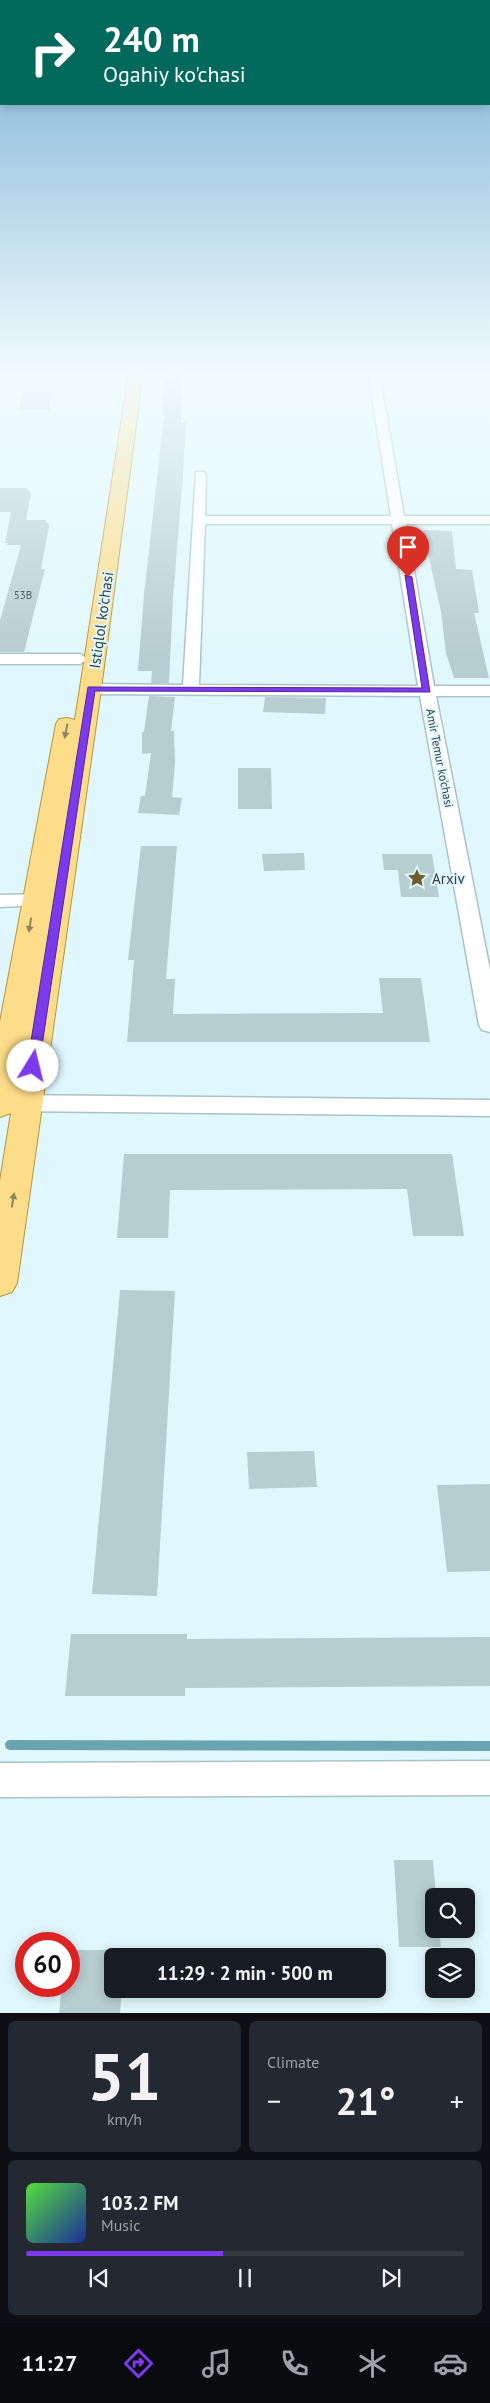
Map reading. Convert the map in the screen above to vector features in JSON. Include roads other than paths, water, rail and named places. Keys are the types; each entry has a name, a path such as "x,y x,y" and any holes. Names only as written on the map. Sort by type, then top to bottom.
{"main road":[{"name":"Istiqlol ko'chasi","path":"0,1105 34,900 80,659 112,466"},
{"name":"Istiqlol ko'chasi","path":"0,1283 91,689 123,466"}],"street":[{"name":"Amir Temur ko'chasi","path":"389,466 427,690 490,1025"},
{"path":"192,688 200,475"},
{"path":"199,520 490,520"},
{"path":"0,659 80,659"},
{"path":"91,689 192,688 490,691"},
{"path":"0,901 58,900"},
{"path":"0,1105 27,1103 490,1108"},
{"path":"0,1780 490,1778"}],"waterway":[{"path":"10,1745 490,1746"}],"place":[{"name":"Arxiv","path":"417,878"}]}
